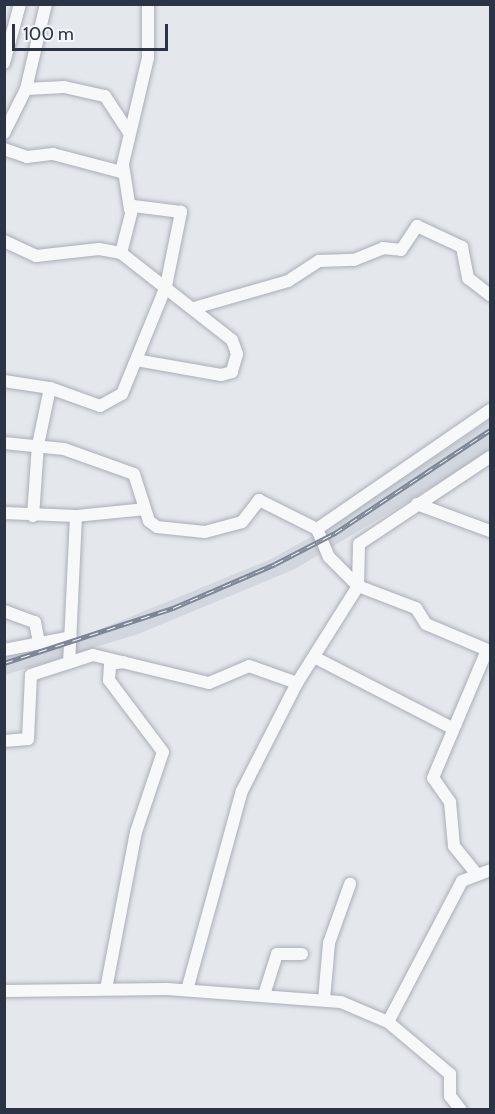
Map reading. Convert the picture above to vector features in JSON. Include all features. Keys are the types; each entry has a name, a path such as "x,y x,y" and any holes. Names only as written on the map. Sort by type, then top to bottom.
{"street":[{"path":"4,63 20,4"},
{"path":"6,125 26,89 46,4"},
{"path":"121,253 130,209 123,165 128,131 148,58 148,4"},
{"path":"26,89 64,87 105,96 128,131"},
{"path":"4,148 27,157 53,154 117,173 123,165"},
{"path":"4,381 50,388 100,406 123,394 166,286 181,212 144,204 130,209"},
{"path":"194,308 288,281 320,261 354,260 383,248 401,250 417,226 462,247 468,278 490,295"},
{"path":"4,241 36,256 99,249 121,253 232,340 237,354 232,372 221,375 136,360"},
{"path":"33,516 38,445 50,388"},
{"path":"317,529 490,410"},
{"path":"4,443 38,445 134,474 144,510 157,527 205,532 242,522 259,500 317,529 329,557 358,586 416,608 426,624 489,650 452,728 433,778 450,802 454,846 475,872"},
{"path":"187,990 233,814 256,758 297,683 358,586 362,540 490,457"},
{"path":"417,504 490,531"},
{"path":"4,513 76,516 144,510"},
{"path":"69,663 76,516"},
{"path":"4,611 35,622 39,642"},
{"path":"4,650 70,637"},
{"path":"4,741 27,739 28,678 99,655 213,683 237,669 255,666 297,683"},
{"path":"314,657 452,728"},
{"path":"106,989 136,832 164,752 109,680 110,664 124,662"},
{"path":"388,1022 462,881 475,872 490,870"},
{"path":"324,1000 326,953 350,884"},
{"path":"264,995 277,954 302,954"},
{"path":"4,990 187,990 324,1000 388,1022 450,1074 450,1096 462,1110"}],"shaded area":[{"path":"490,420 490,450 482,457 295,569 138,634 5,675 5,657 86,635 269,560 342,520"}],"railway":[{"path":"4,663 173,608 275,564 335,533 490,430"}]}
